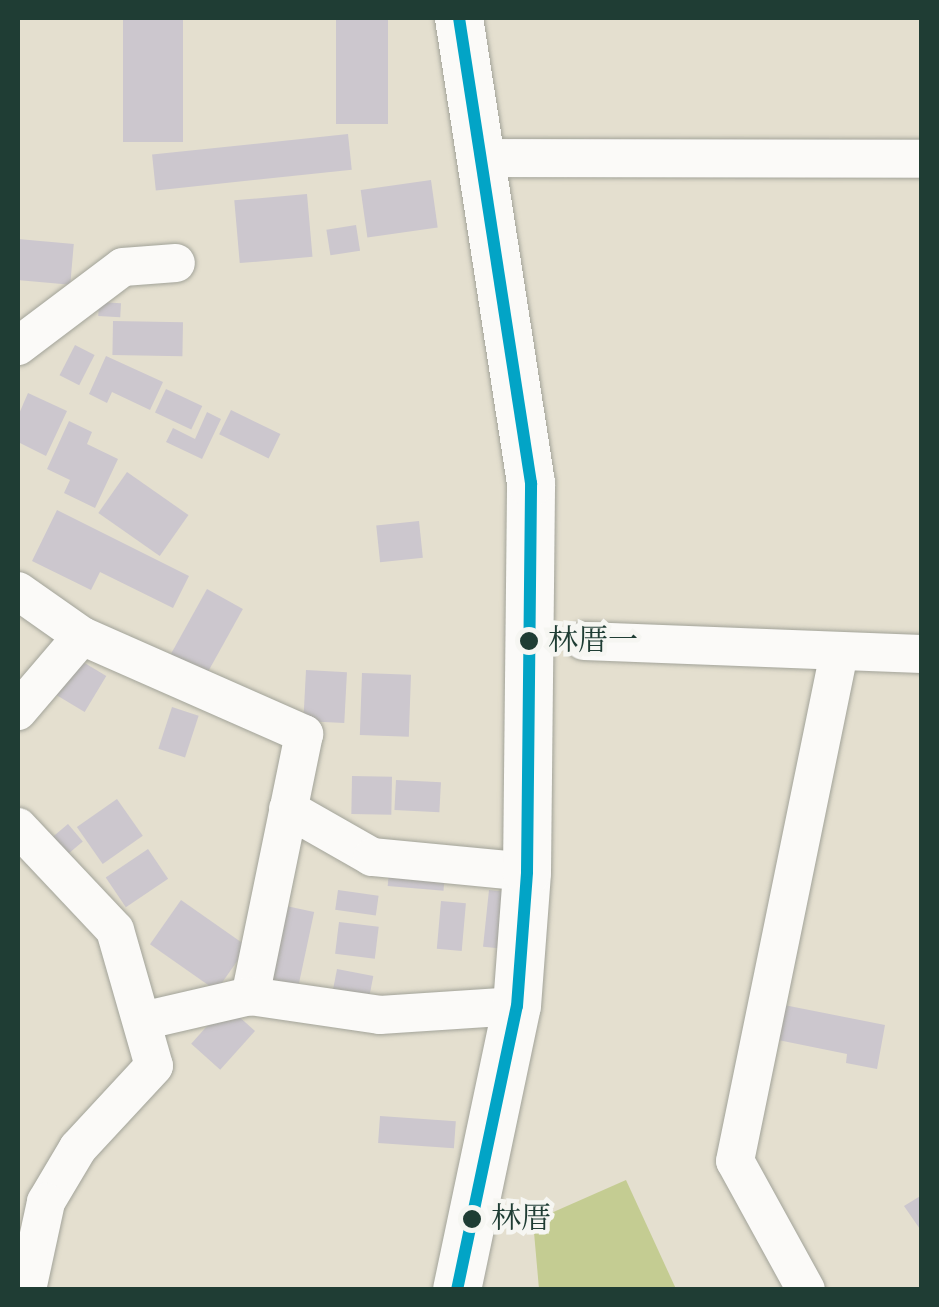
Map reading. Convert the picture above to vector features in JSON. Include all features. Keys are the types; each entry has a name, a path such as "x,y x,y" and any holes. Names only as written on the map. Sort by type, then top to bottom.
{"main road":[{"path":"457,1290 517,1006 527,872 531,483 459,18"}],"street":[{"path":"482,158 922,159"},
{"path":"18,346 123,267 176,263"},
{"path":"18,591 82,636 304,734 250,996"},
{"path":"18,711 82,636"},
{"path":"584,641 922,654"},
{"path":"806,1290 735,1161 838,653"},
{"path":"288,809 372,857 527,872"},
{"path":"18,827 115,930 154,1066 78,1148 46,1202 27,1290"},
{"path":"142,1021 250,996 380,1015 517,1006"}],"green space":[{"path":"626,1180 676,1289 539,1289 533,1221"}],"building":[{"path":"123,18 183,18 183,142 123,142"},
{"path":"336,18 388,18 388,124 336,124"},
{"path":"348,134 352,170 156,190 152,155"},
{"path":"431,180 438,228 367,237 361,190"},
{"path":"307,194 312,257 240,263 234,200"},
{"path":"356,225 360,251 330,255 326,230"},
{"path":"18,239 74,244 70,285 18,280"},
{"path":"99,302 121,303 120,317 98,316"},
{"path":"113,321 183,322 182,356 112,355"},
{"path":"75,345 95,355 79,385 60,375"},
{"path":"106,356 163,382 150,410 112,392 107,403 89,394"},
{"path":"166,389 202,406 191,429 155,413"},
{"path":"28,393 67,411 46,456 18,442 18,416"},
{"path":"231,410 280,434 269,458 219,434"},
{"path":"207,412 221,419 202,459 166,442 173,428 195,439"},
{"path":"69,421 92,432 87,444 118,459 95,508 64,493 70,480 47,469"},
{"path":"127,472 188,515 160,556 98,513"},
{"path":"57,510 189,576 173,608 100,572 91,590 32,561"},
{"path":"419,521 423,558 380,562 376,525"},
{"path":"207,589 243,609 206,674 171,655"},
{"path":"78,659 106,676 85,712 56,695"},
{"path":"306,670 347,672 344,723 303,721"},
{"path":"362,673 411,675 409,737 360,735"},
{"path":"172,707 199,716 185,757 158,749"},
{"path":"352,776 392,777 391,815 351,814"},
{"path":"396,780 441,782 439,812 394,810"},
{"path":"117,799 143,836 103,864 77,827"},
{"path":"68,824 83,842 59,862 44,844"},
{"path":"148,849 168,879 126,907 106,878"},
{"path":"389,871 445,876 443,891 388,886"},
{"path":"338,890 379,896 376,916 335,910"},
{"path":"489,890 507,892 501,949 483,947"},
{"path":"181,900 247,946 216,991 150,944"},
{"path":"441,901 466,903 462,951 437,949"},
{"path":"277,904 314,912 297,994 260,986"},
{"path":"339,922 379,927 375,959 335,954"},
{"path":"337,969 373,976 368,1004 332,996"},
{"path":"226,1005 255,1031 220,1070 191,1044"},
{"path":"784,1005 885,1025 877,1069 846,1063 847,1054 778,1040"},
{"path":"380,1116 456,1121 454,1148 378,1143"},
{"path":"922,1195 922,1232 904,1206"}],"transit line":[{"path":"457,1290 517,1006 527,872 531,483 459,18"}],"place":[{"name":"林厝一","path":"529,641"},
{"name":"林厝","path":"472,1219"}]}
